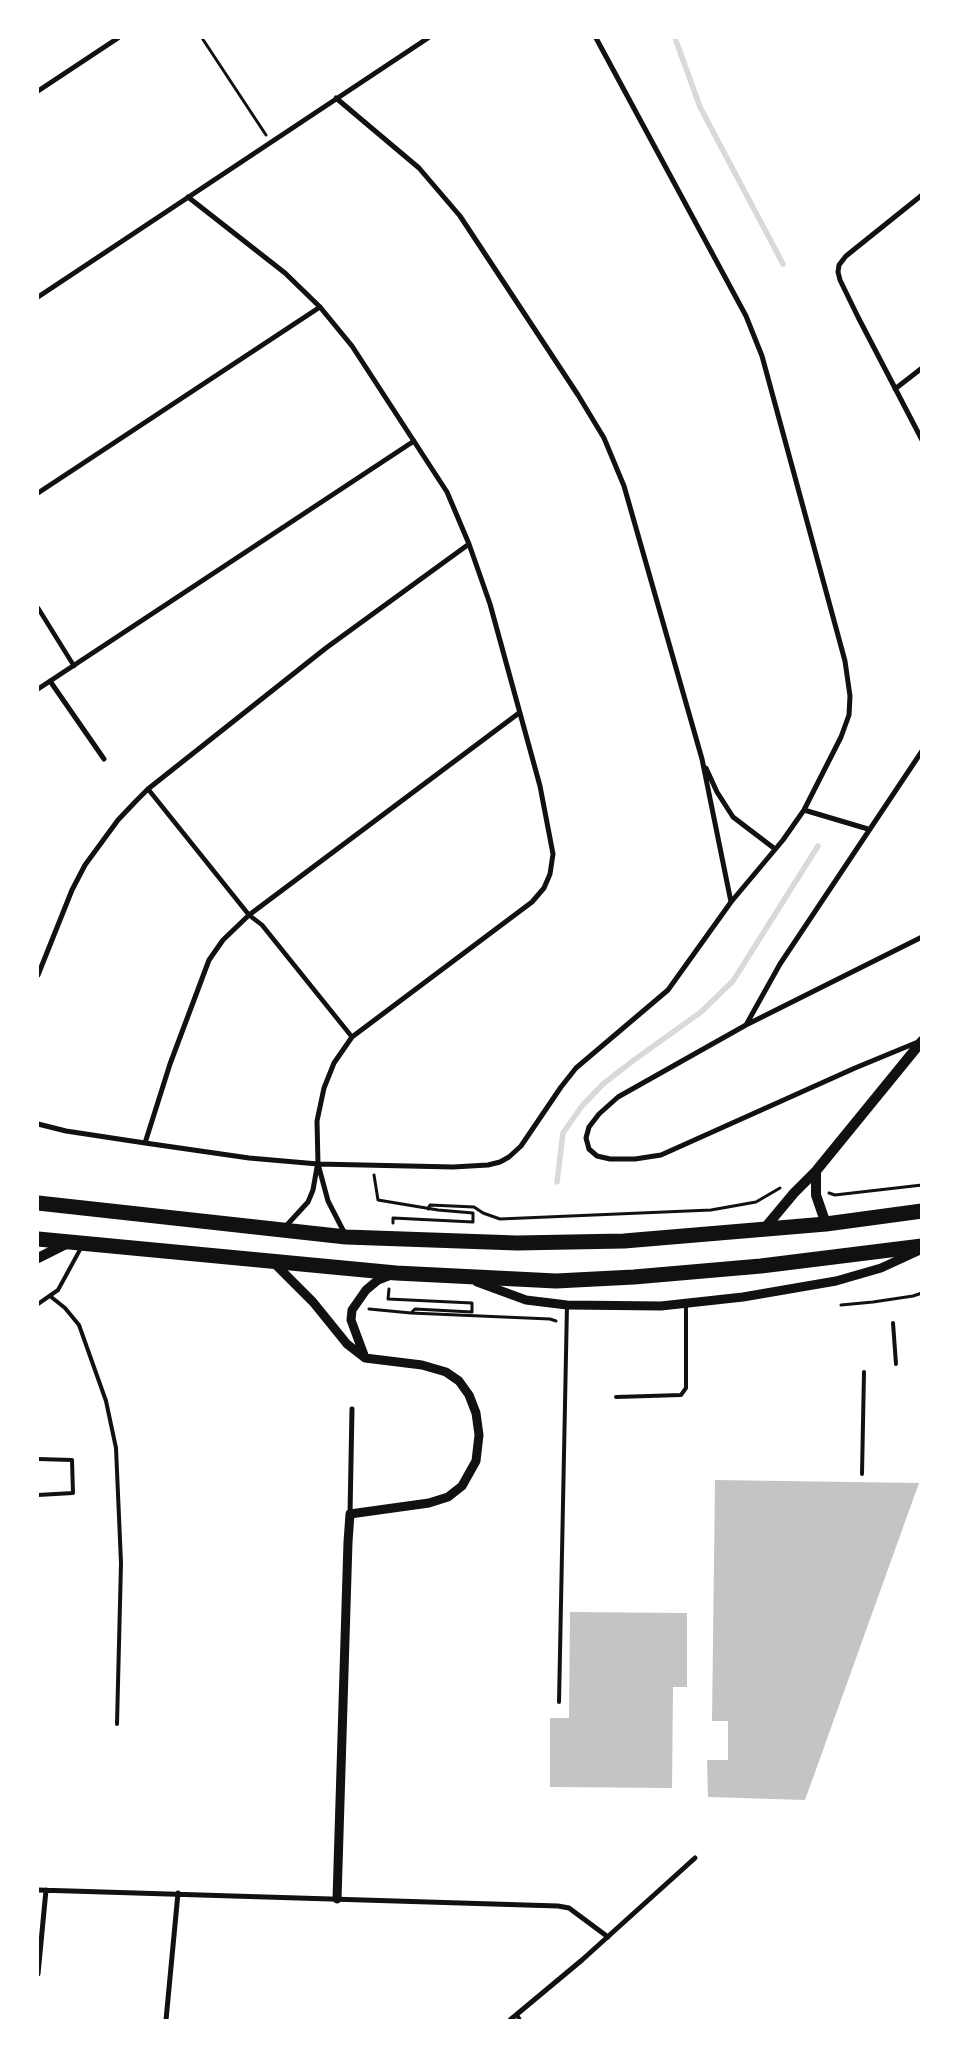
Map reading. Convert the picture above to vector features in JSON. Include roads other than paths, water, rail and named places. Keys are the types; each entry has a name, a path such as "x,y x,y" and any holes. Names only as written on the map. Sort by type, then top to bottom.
{"highway":[{"path":"38,1203 346,1237 516,1243 615,1241 826,1224 922,1211"},
{"path":"38,1239 396,1273 556,1281 634,1277 762,1266 922,1247"}],"main road":[{"path":"764,1229 794,1193 816,1171 921,1041"},
{"path":"816,1171 815,1186 818,1203 826,1224"},
{"path":"38,1258 77,1243"}],"street":[{"path":"38,91 118,38"},
{"path":"38,297 428,38"},
{"path":"38,1124 66,1131 249,1158 318,1164 372,1167 488,1165 510,1157 521,1146 561,1086 576,1068 668,990 732,902 776,849 804,810 841,737 849,715 850,696 840,642 762,356 746,316 596,38"},
{"path":"336,98 419,168 460,216 578,395 604,438 624,486 702,759 732,902"},
{"path":"922,195 859,245 839,265 838,272 840,280 922,440"},
{"path":"188,197 285,273 320,307 352,346 447,492 469,544 490,604 540,786 553,854 550,874 544,888 532,902 352,1038 334,1063 324,1088 317,1121 318,1164 313,1190 308,1202 282,1231"},
{"path":"38,493 320,307"},
{"path":"895,389 922,368"},
{"path":"38,689 414,442"},
{"path":"38,974 72,890 85,865 118,820 148,789 326,648 469,544"},
{"path":"38,608 74,666"},
{"path":"50,681 104,759"},
{"path":"144,1143 170,1064 209,960 222,940 249,915 519,713"},
{"path":"746,1025 780,964 868,829 922,751"},
{"path":"702,759 717,792 733,817 776,849"},
{"path":"148,789 249,915 262,926 352,1038"},
{"path":"804,810 868,829"},
{"path":"921,1041 855,1068 661,1155 636,1159 610,1159 597,1156 589,1149 586,1138 589,1127 599,1114 618,1097 746,1025 922,937"},
{"path":"318,1164 328,1201 346,1237"},
{"path":"463,1276 526,1300 567,1305 661,1306 772,1293 836,1281 881,1268 922,1247"},
{"path":"273,1262 313,1302 348,1344 365,1358 422,1365 446,1372 460,1381 470,1395 476,1413 478,1436 476,1461 462,1486 448,1497 429,1504 350,1514"},
{"path":"365,1358 351,1320 354,1306 366,1290 378,1280 396,1273"},
{"path":"337,1899 352,1409"},
{"path":"510,2020 608,1937 695,1858"},
{"path":"38,1890 558,1906 569,1908 608,1937"},
{"path":"38,1974 46,1890"},
{"path":"166,2020 178,1893"}],"lane":[{"path":"38,1304 58,1290 77,1243"},
{"path":"50,1296 65,1308 79,1325 106,1401 116,1448 121,1563 117,1724"},
{"path":"616,1397 681,1395 686,1388 686,1303"},
{"path":"559,1702 567,1305"},
{"path":"892,1323 896,1364"},
{"path":"862,1474 864,1372"},
{"path":"38,1459 72,1460 73,1492 38,1494"},
{"path":"517,2015 520,2020"}],"waterway":[{"path":"675,38 700,107 783,264"},
{"path":"557,1182 563,1133 582,1106 603,1084 701,1012 733,981 818,846"}]}
